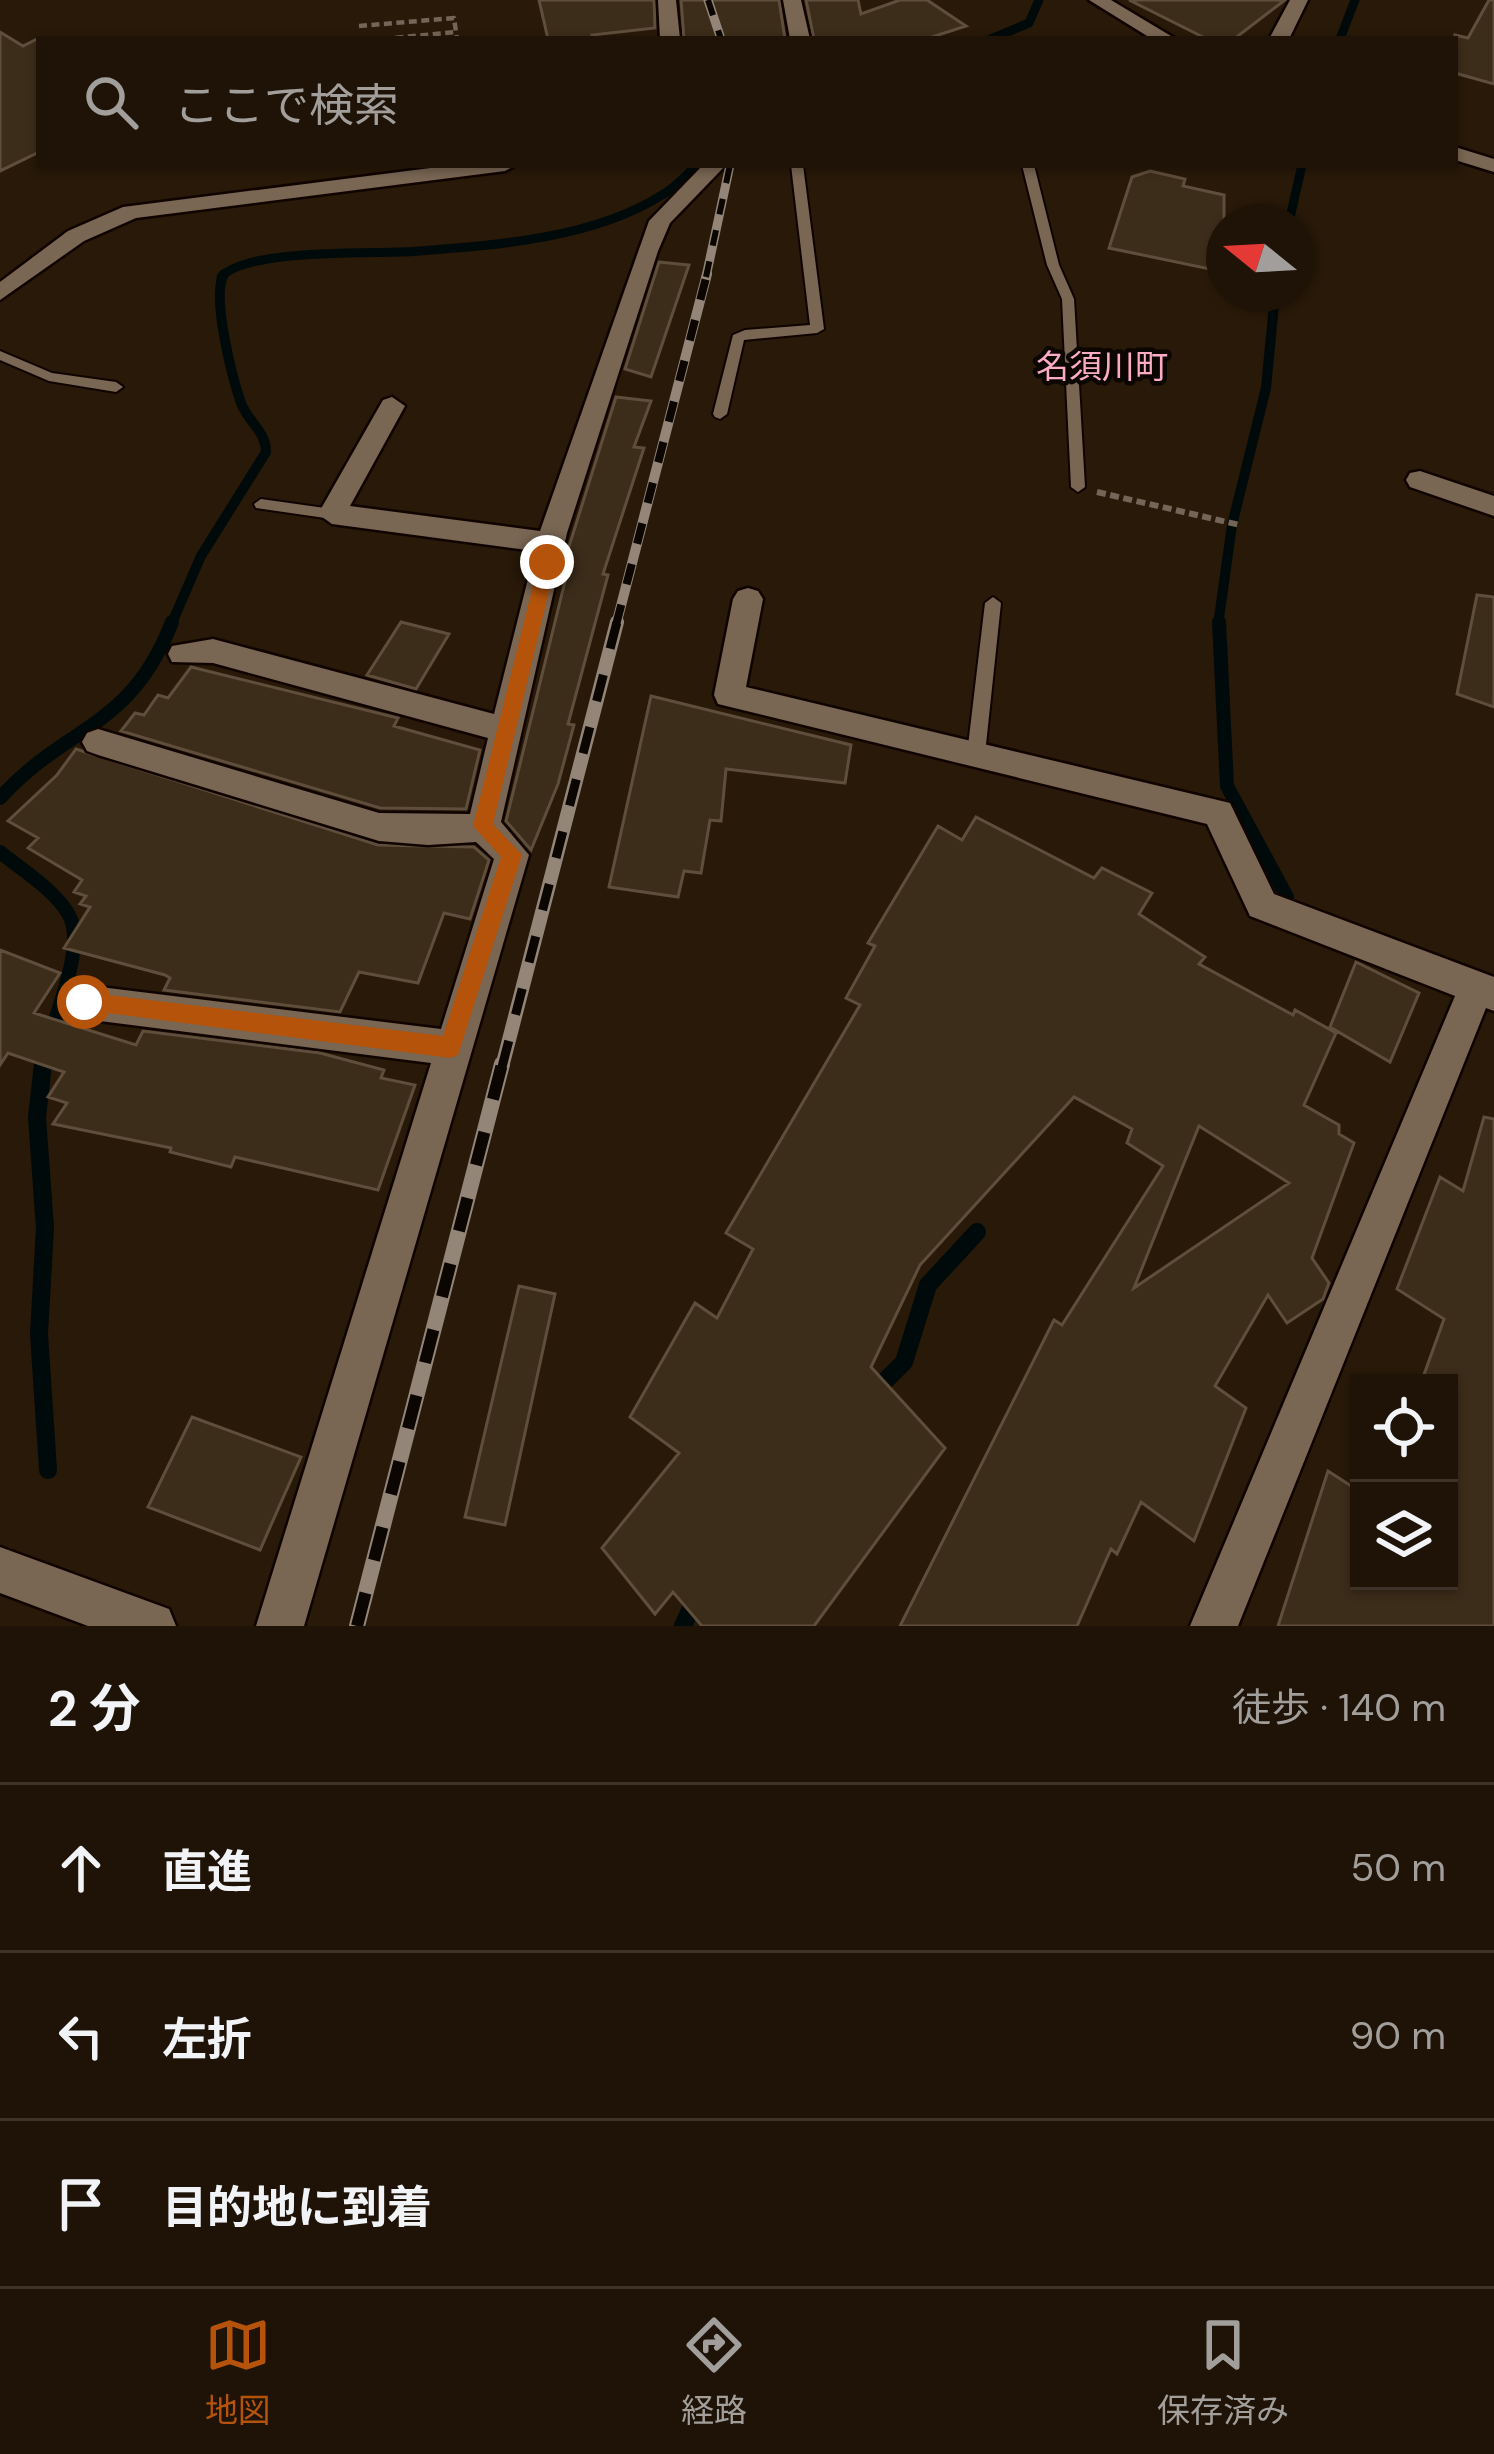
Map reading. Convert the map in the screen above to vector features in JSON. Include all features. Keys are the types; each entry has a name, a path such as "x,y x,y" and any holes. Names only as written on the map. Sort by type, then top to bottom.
{"street":[{"path":"667,0 670,36"},
{"path":"792,0 799,36"},
{"path":"1098,0 1161,36"},
{"path":"1281,36 1299,0"},
{"path":"1458,154 1494,166"},
{"path":"0,293 76,236 130,212 481,168"},
{"path":"483,826 551,543 646,251 660,221 712,168"},
{"path":"392,406 332,514 551,543"},
{"path":"1420,479 1494,506"},
{"path":"748,599 729,695 1218,813 1262,905 1485,992 1214,1626"},
{"path":"183,653 213,651 504,729"},
{"path":"98,742 379,827 428,831 483,826"},
{"path":"280,1626 450,1048 512,855 483,826"},
{"path":"84,1002 450,1048"},
{"path":"0,1570 152,1626"}],"lane":[{"path":"720,414 738,338 745,334 810,334 818,329 797,168"},
{"path":"1029,168 1053,265 1068,299 1078,487"},
{"path":"0,355 49,377 116,387"},
{"path":"261,504 332,514"},
{"path":"976,754 993,603"}],"path":[{"path":"358,26 454,17 457,35"},
{"path":"1078,487 1240,525"}],"building":[{"path":"539,0 654,0 655,28 547,36"},
{"path":"681,0 779,0 785,36 684,36"},
{"path":"806,0 858,0 861,14 900,0 927,0 966,26 935,36 813,36"},
{"path":"1129,0 1285,0 1238,36 1201,36"},
{"path":"1489,0 1494,0 1494,84 1458,74 1455,35 1468,38"},
{"path":"0,32 23,46 36,40 36,153 0,171"},
{"path":"1150,171 1185,179 1183,186 1224,195 1224,204 1206,204 1206,268 1109,248 1132,177"},
{"path":"659,262 689,265 651,377 625,369"},
{"path":"616,397 651,401 634,447 644,448 603,574 608,575 568,724 574,725 558,784 531,850 506,821 569,565 564,564 566,556"},
{"path":"1477,595 1494,597 1494,707 1457,694"},
{"path":"401,622 449,634 416,689 367,675"},
{"path":"191,667 398,718 394,726 480,750 466,809 380,808 121,731 135,713 144,715 158,695 168,698"},
{"path":"651,696 851,745 845,783 726,769 721,821 710,820 701,873 684,871 678,897 609,887"},
{"path":"76,749 378,845 474,847 489,860 470,919 444,913 418,983 359,972 340,1012 164,990 170,978 165,975 64,948 90,907 80,904 86,896 74,892 82,880 28,848 38,838 8,821 57,775"},
{"path":"976,817 1094,878 1102,868 1152,893 1139,914 1205,957 1199,964 1336,1033 1304,1105 1339,1125 1339,1134 1354,1143 1312,1258 1329,1283 1323,1299 1287,1323 1268,1295 1215,1386 1246,1408 1194,1541 1141,1502 1117,1554 1111,1549 1077,1626 900,1626 1054,1320 1062,1325 1163,1166 1127,1143 1132,1129 1074,1097 920,1265 871,1367 945,1448 814,1626 702,1626 673,1592 655,1614 602,1548 679,1453 630,1417 695,1303 717,1318 753,1249 726,1233 860,1005 846,998 875,946 868,943 938,826 962,840","holes":["1199,1126 1289,1183 1134,1288"]},
{"path":"0,950 60,973 34,1013 136,1045 143,1031 320,1053 384,1070 381,1078 415,1085 378,1190 235,1157 231,1167 170,1152 171,1148 53,1124 67,1103 48,1097 64,1072 8,1053 0,1065"},
{"path":"1356,962 1419,993 1390,1062 1330,1027"},
{"path":"1484,1117 1494,1119 1494,1626 1278,1626 1328,1471 1350,1485 1350,1590 1458,1590 1458,1374 1424,1374 1444,1319 1397,1289 1440,1177 1463,1191"},
{"path":"519,1286 555,1294 505,1525 465,1517"},
{"path":"192,1417 301,1457 260,1550 148,1507"}],"waterway":[{"path":"998,36 1029,23 1039,0"},
{"path":"1341,36 1355,0"},
{"path":"224,275 236,267 285,257 450,249 576,230 635,210 667,192 694,168"},
{"path":"1293,204 1301,168"},
{"path":"171,625 201,556 266,452 263,438 241,403 228,356 220,299 224,275"},
{"path":"1218,625 1232,525 1266,388 1273,312"},
{"path":"0,798 49,754 117,706 155,658 172,622"},
{"path":"1219,622 1227,786 1287,897"},
{"path":"0,852 55,897 74,930 70,968 43,1067"},
{"path":"43,1064 37,1117 45,1228 39,1334 48,1470"},
{"path":"871,1395 904,1362 928,1285 977,1232"},
{"path":"683,1626 697,1595"}],"railway":[{"path":"708,0 720,36"},
{"path":"706,277 729,168"},
{"path":"616,625 707,274"},
{"path":"502,1067 617,622"},
{"path":"357,1626 502,1064"}],"district":[{"name":"名須川町","path":"1102,366"}],"route":[{"path":"84,1002 450,1048 512,855 483,826 547,562"}]}
